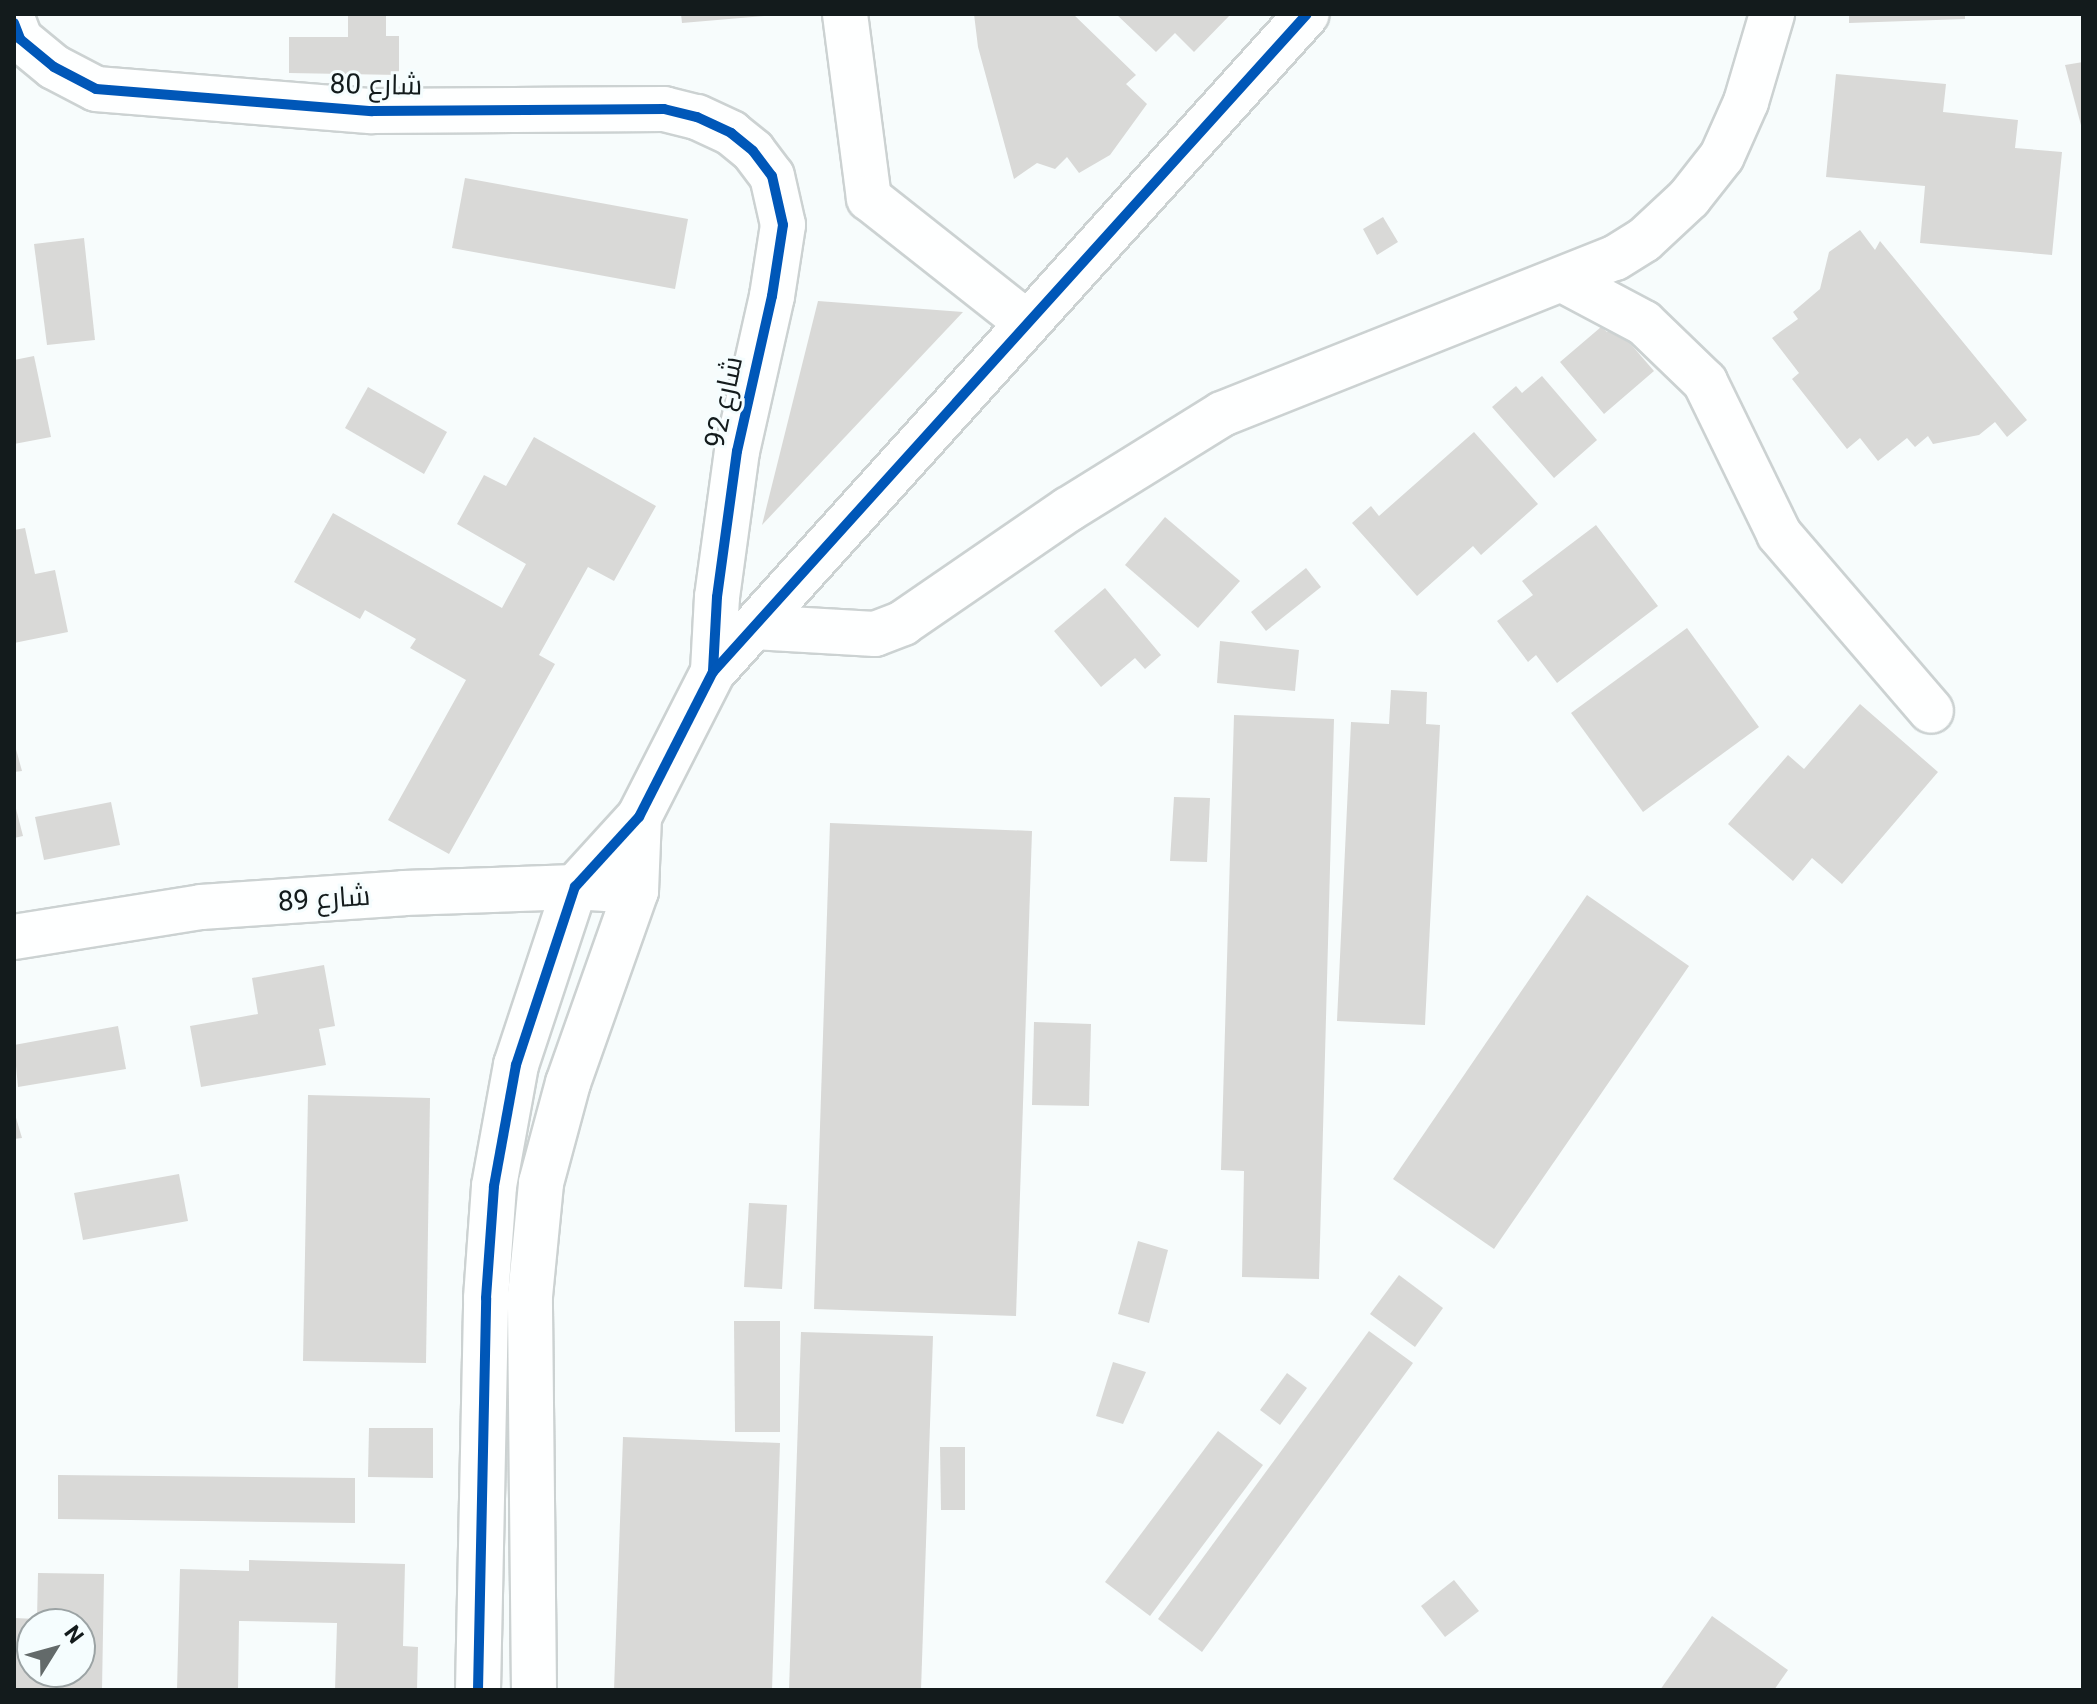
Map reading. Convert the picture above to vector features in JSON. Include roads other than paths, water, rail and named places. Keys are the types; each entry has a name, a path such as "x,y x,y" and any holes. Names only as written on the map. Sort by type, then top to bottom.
{"street":[{"path":"845,14 869,198 1027,323"},
{"path":"478,1690 486,1298 494,1186 516,1065 575,887 639,817 713,672 1307,14"},
{"path":"754,627 875,634 903,623 1069,509 1222,414 1565,281 1644,240 1689,198 1714,167 1746,102 1772,14"},
{"name":"شارع 80","path":"14,23 20,39 54,67 96,89 372,111 664,109 697,117 731,133 753,151"},
{"name":"شارع 92","path":"713,672 717,597 737,451 772,296 783,225 772,176 753,151"},
{"path":"1565,281 1644,323 1705,382 1779,534 1931,711"},
{"path":"534,1690 530,1296 541,1183 568,1083 636,891 639,817"},
{"name":"شارع 89","path":"14,937 201,907 404,893 575,887 636,891"},
{"path":"486,1298 530,1296"}]}
